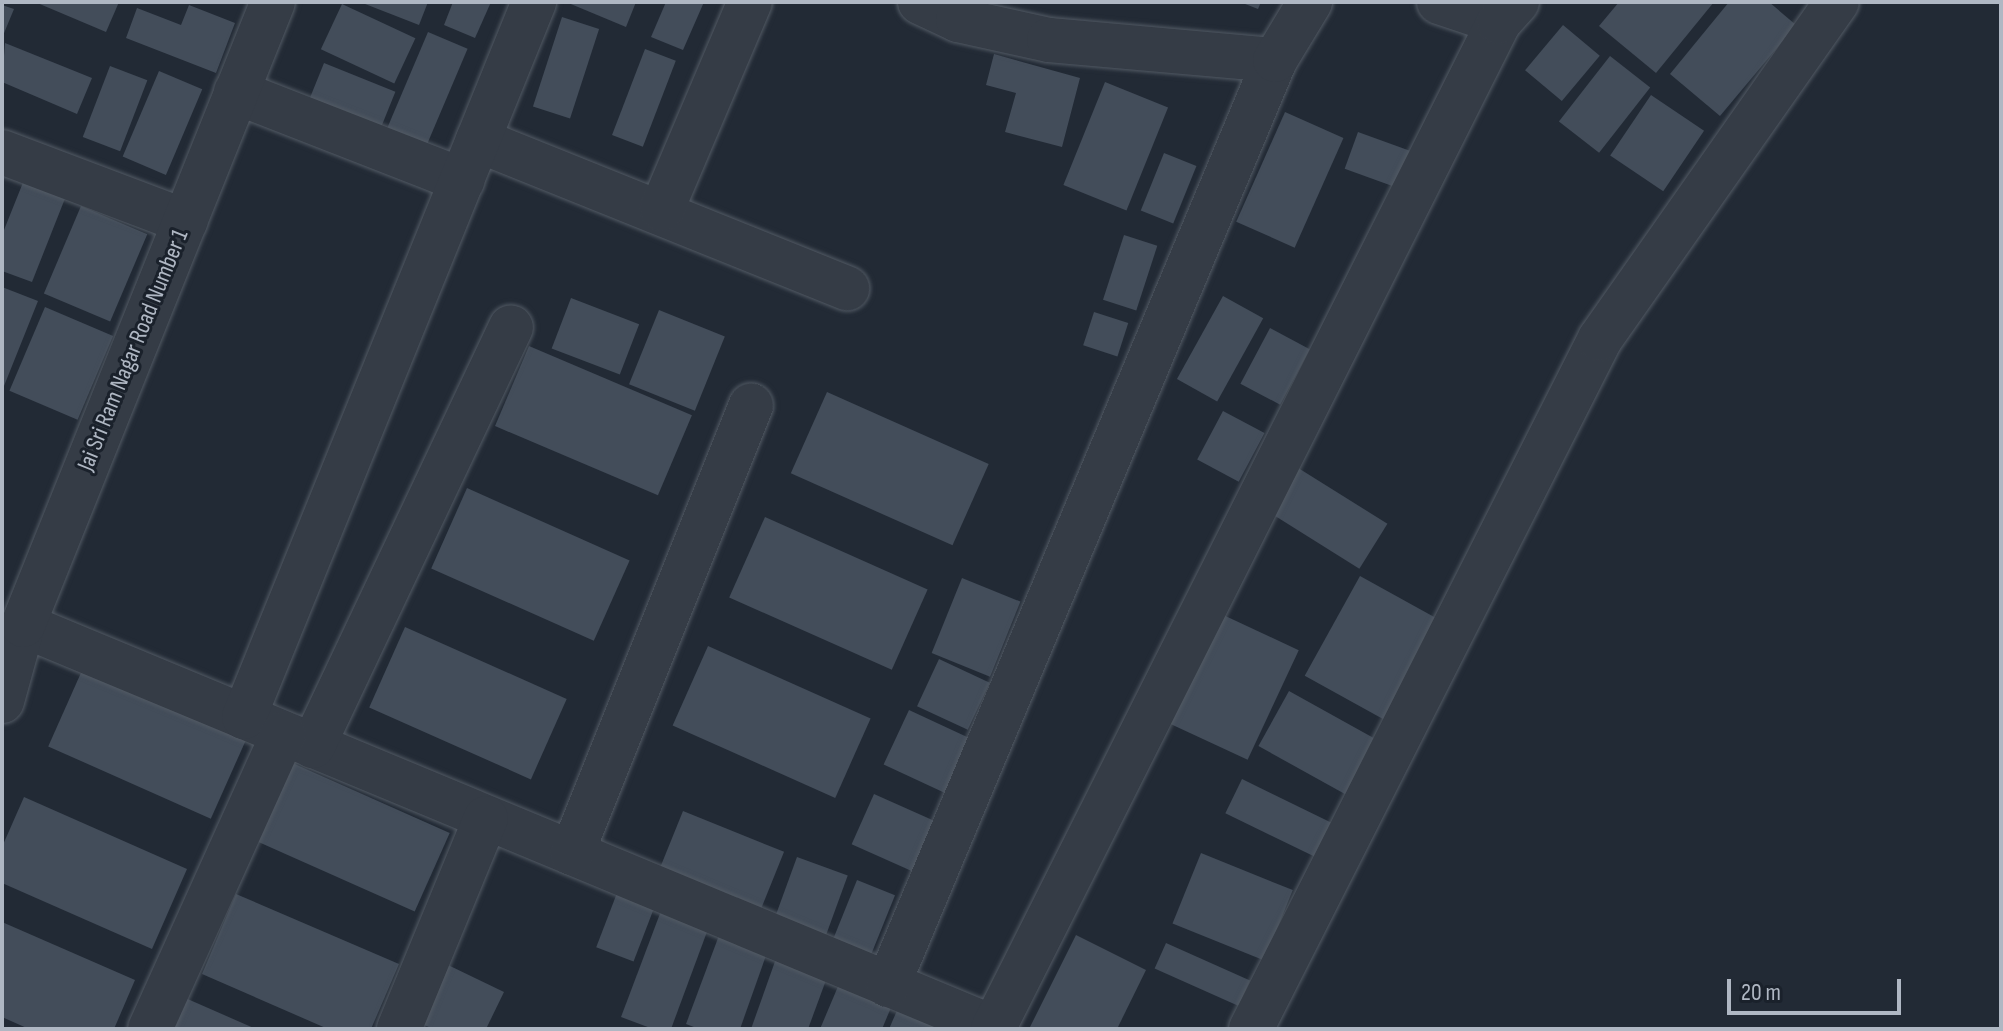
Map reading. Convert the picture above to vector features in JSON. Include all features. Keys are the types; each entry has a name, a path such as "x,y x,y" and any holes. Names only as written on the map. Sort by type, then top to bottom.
{"street":[{"path":"150,1029 280,732 462,180 534,2"},
{"path":"662,209 750,2"},
{"path":"920,2 958,20 1049,40 1275,60"},
{"path":"888,985 1275,60 1310,2"},
{"path":"23,625 994,1029 1508,12 1439,2"},
{"path":"1251,1029 1600,339 1837,2"},
{"name":"Jai Sri Ram Nagar Road Number 1","path":"2,701 23,625 236,92 267,4"},
{"path":"236,92 462,180"},
{"path":"478,140 662,209 847,288"},
{"path":"2,152 185,221"},
{"path":"280,732 511,327"},
{"path":"572,853 751,406"},
{"path":"399,1029 486,818"}],"building":[{"path":"35,2 119,2 106,32"},
{"path":"360,2 428,2 419,25"},
{"path":"453,2 491,2 475,38 444,25"},
{"path":"566,2 636,2 626,27"},
{"path":"666,2 704,2 683,50 651,37"},
{"path":"1240,2 1261,2 1258,9"},
{"path":"1619,2 1714,2 1656,73 1599,26"},
{"path":"1729,2 1769,2 1796,25 1720,116 1670,74"},
{"path":"342,4 415,38 394,84 321,49"},
{"path":"2,5 14,9 2,38"},
{"path":"189,5 235,23 216,73 126,38 137,8 181,25"},
{"path":"562,17 599,29 570,118 533,106"},
{"path":"1563,25 1600,56 1562,101 1525,70"},
{"path":"428,32 468,49 426,147 386,130"},
{"path":"5,43 92,78 77,114 2,82"},
{"path":"645,49 676,61 643,147 612,135"},
{"path":"994,54 1080,78 1062,147 1005,132 1016,93 986,85"},
{"path":"1610,56 1650,87 1599,153 1559,121"},
{"path":"324,63 395,92 376,141 304,112"},
{"path":"110,66 147,80 120,151 83,137"},
{"path":"159,71 202,89 166,175 123,157"},
{"path":"1105,82 1168,107 1126,210 1063,185"},
{"path":"1651,95 1704,131 1663,191 1610,156"},
{"path":"1285,112 1343,138 1295,248 1236,222"},
{"path":"1358,132 1415,153 1402,190 1345,169"},
{"path":"1164,153 1196,166 1173,224 1141,210"},
{"path":"24,180 66,196 32,282 2,271 2,235"},
{"path":"81,206 147,234 110,322 44,293"},
{"path":"1124,235 1157,246 1136,310 1103,300"},
{"path":"2,287 38,301 2,391"},
{"path":"1223,296 1263,318 1217,401 1177,379"},
{"path":"571,298 639,324 620,375 552,348"},
{"path":"45,307 113,336 78,420 9,391"},
{"path":"659,310 725,337 695,411 629,384"},
{"path":"1094,312 1128,323 1117,356 1083,345"},
{"path":"1270,328 1310,349 1280,405 1240,384"},
{"path":"529,346 692,415 658,495 495,426"},
{"path":"827,392 989,464 952,545 791,473"},
{"path":"1223,411 1264,433 1239,482 1197,460"},
{"path":"1295,466 1387,524 1359,569 1267,511"},
{"path":"467,488 630,560 594,641 431,568"},
{"path":"765,517 928,589 892,670 729,597"},
{"path":"1360,576 1440,620 1384,720 1305,676"},
{"path":"962,578 1020,602 990,677 932,653"},
{"path":"1219,613 1299,650 1248,760 1168,723"},
{"path":"405,627 567,699 531,779 369,707"},
{"path":"708,646 871,718 835,798 673,725"},
{"path":"939,659 990,683 968,730 917,706"},
{"path":"84,666 247,738 211,819 48,746"},
{"path":"1289,691 1381,742 1350,797 1258,746"},
{"path":"909,710 975,741 950,795 884,764"},
{"path":"288,761 450,833 415,912 253,840"},
{"path":"1242,779 1331,822 1314,857 1225,813"},
{"path":"874,794 938,822 916,873 852,844"},
{"path":"24,797 187,869 152,949 2,883 2,847"},
{"path":"683,811 784,852 758,916 657,875"},
{"path":"1201,853 1293,890 1264,961 1173,923"},
{"path":"797,857 848,875 824,940 773,922"},
{"path":"857,880 895,895 869,960 831,945"},
{"path":"617,893 654,907 634,961 596,947"},
{"path":"236,894 399,964 371,1029 328,1029 202,974"},
{"path":"664,903 711,921 671,1029 653,1029 621,1017"},
{"path":"2,922 135,980 114,1029 29,1029 2,1017"},
{"path":"721,930 769,947 740,1029 699,1029 686,1024"},
{"path":"1076,935 1146,970 1117,1029 1029,1029"},
{"path":"1166,943 1250,980 1239,1006 1155,969"},
{"path":"778,953 829,972 808,1029 751,1029"},
{"path":"448,965 504,992 486,1029 433,1029 420,1023"},
{"path":"842,977 895,998 882,1029 820,1029"},
{"path":"183,997 256,1029 169,1029"},
{"path":"902,999 958,1029 889,1029"}]}
